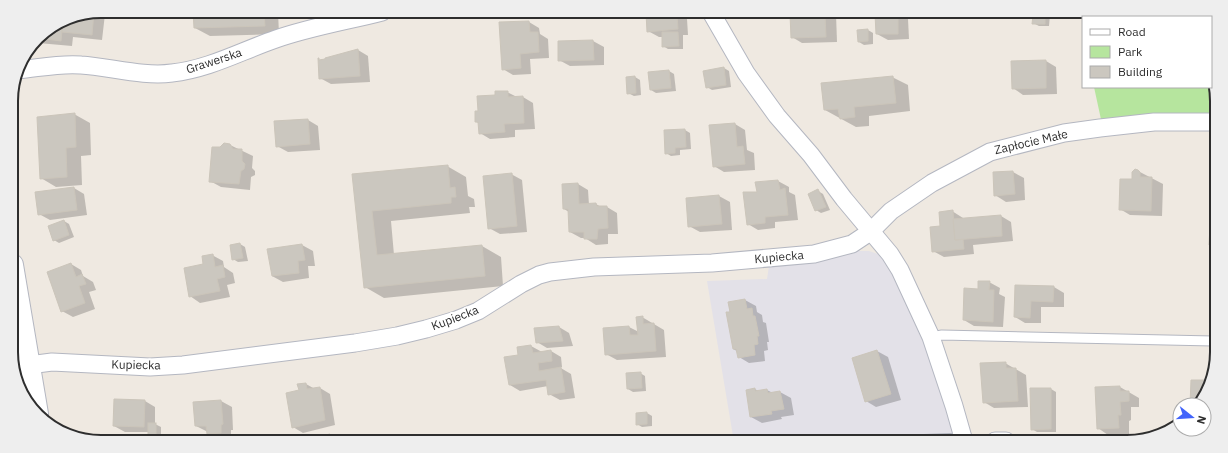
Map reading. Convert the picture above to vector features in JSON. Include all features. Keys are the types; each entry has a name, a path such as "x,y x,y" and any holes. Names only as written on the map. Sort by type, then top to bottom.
{"street":[{"name":"Grawerska","path":"25,69 63,65 80,65 170,74 208,66 276,39 296,33 357,18"},
{"path":"714,18 746,73 777,116 811,155 870,232 890,254 900,270 931,337 954,406 962,435"},
{"name":"Zapłocie Małe","path":"870,232 891,211 932,183 990,152 1064,133 1100,128 1154,122 1210,122"},
{"name":"Kupiecka","path":"23,361 120,366 157,366 276,354 355,343 405,334 456,320 478,311 521,284 539,275 550,272 594,267 712,263 814,254 852,244 870,232"},
{"path":"18,317 23,361 33,400"}],"lane":[{"path":"931,337 942,335 1210,341"}],"shaded area":[{"path":"858,251 869,251 886,259 926,342 954,435 733,435 707,281 767,279 769,266"}],"green space":[{"path":"1094,88 1208,88 1210,117 1102,124"}],"building":[{"path":"193,18 264,18 265,26 194,28"},
{"path":"646,18 677,18 678,29 647,32"},
{"path":"790,18 825,18 826,37 791,38"},
{"path":"875,18 898,18 898,34 876,34"},
{"path":"1033,18 1045,18 1045,24 1032,24"},
{"path":"93,19 92,35 62,32 62,28 75,22"},
{"path":"529,21 530,32 538,32 539,52 520,54 521,68 502,70 499,22"},
{"path":"62,28 61,41 46,39"},
{"path":"868,29 868,41 858,42 857,30"},
{"path":"662,32 678,32 679,46 662,47"},
{"path":"593,40 594,60 558,61 558,41"},
{"path":"358,49 360,76 319,79 318,58 319,60 325,59"},
{"path":"1046,60 1046,88 1012,89 1011,61"},
{"path":"724,67 726,85 706,88 703,71"},
{"path":"669,70 671,88 650,90 648,72"},
{"path":"635,76 636,93 627,94 626,77"},
{"path":"893,76 896,103 854,107 855,117 840,119 838,109 824,110 821,83"},
{"path":"495,91 508,91 508,97 523,96 524,123 504,124 505,132 479,134 478,122 475,122 475,111 478,111 477,96 495,95"},
{"path":"75,113 76,147 66,148 67,177 40,179 37,117"},
{"path":"308,119 310,144 276,147 274,121"},
{"path":"735,123 737,147 743,146 745,164 713,167 709,125"},
{"path":"685,129 686,147 675,148 675,153 665,154 664,130"},
{"path":"224,143 230,144 233,149 242,149 242,161 245,164 244,169 241,171 239,184 209,182 212,147 220,147"},
{"path":"448,165 450,188 455,187 456,197 451,197 451,203 372,211 377,255 482,245 485,276 364,288 352,174"},
{"path":"1135,169 1140,172 1140,177 1152,177 1151,211 1119,210 1120,179 1132,179 1132,172"},
{"path":"1013,171 1015,194 994,196 993,172"},
{"path":"512,173 517,226 488,229 483,176"},
{"path":"778,180 780,190 785,188 788,215 765,217 765,223 747,225 743,192 757,192 755,182"},
{"path":"578,183 579,204 596,203 597,206 607,206 608,228 598,229 597,239 584,239 584,232 569,232 568,209 563,209 562,184"},
{"path":"74,187 77,210 38,215 35,192"},
{"path":"818,189 826,207 815,211 808,194"},
{"path":"719,195 722,224 688,227 686,198"},
{"path":"953,210 955,240 963,239 964,249 932,252 930,227 940,226 939,212"},
{"path":"1001,215 1002,236 955,240 953,219"},
{"path":"64,220 69,235 53,241 48,226"},
{"path":"240,243 243,258 232,260 230,245"},
{"path":"302,244 305,260 298,261 299,273 272,276 267,249"},
{"path":"213,254 215,267 223,265 225,277 217,279 220,291 189,297 184,268 203,264 202,256"},
{"path":"71,263 76,277 82,274 86,284 79,286 85,303 61,312 47,272"},
{"path":"978,281 990,281 989,290 994,290 993,322 963,320 964,288 978,289"},
{"path":"1015,285 1054,286 1053,302 1031,301 1030,318 1014,317"},
{"path":"745,299 747,309 752,308 759,336 757,336 758,344 754,345 755,355 738,358 736,349 733,349 726,312 730,312 728,302"},
{"path":"643,316 643,324 654,323 656,351 605,355 603,328 629,326 630,335 638,335 636,317"},
{"path":"559,326 563,341 536,343 534,328"},
{"path":"531,345 533,353 551,350 552,361 538,363 539,371 561,367 565,392 548,395 546,380 509,385 504,357 518,355 517,347"},
{"path":"877,350 891,394 865,402 852,358"},
{"path":"1006,362 1006,368 1016,368 1018,401 983,403 980,363"},
{"path":"641,372 642,388 627,389 626,373"},
{"path":"1191,380 1205,380 1196,397 1190,397"},
{"path":"306,383 307,389 320,387 325,420 292,428 286,393 299,390 297,384"},
{"path":"1120,386 1120,391 1129,391 1129,401 1120,402 1121,415 1118,415 1119,428 1097,429 1095,387"},
{"path":"755,388 755,391 767,389 768,393 780,391 784,409 771,411 772,414 750,417 746,390"},
{"path":"1030,388 1051,388 1051,429 1031,430"},
{"path":"114,399 145,400 144,427 113,426"},
{"path":"221,400 223,424 221,425 221,433 207,434 206,426 195,426 193,402"},
{"path":"647,412 647,424 636,425 636,413"},
{"path":"148,423 156,423 156,435 148,435"}]}
